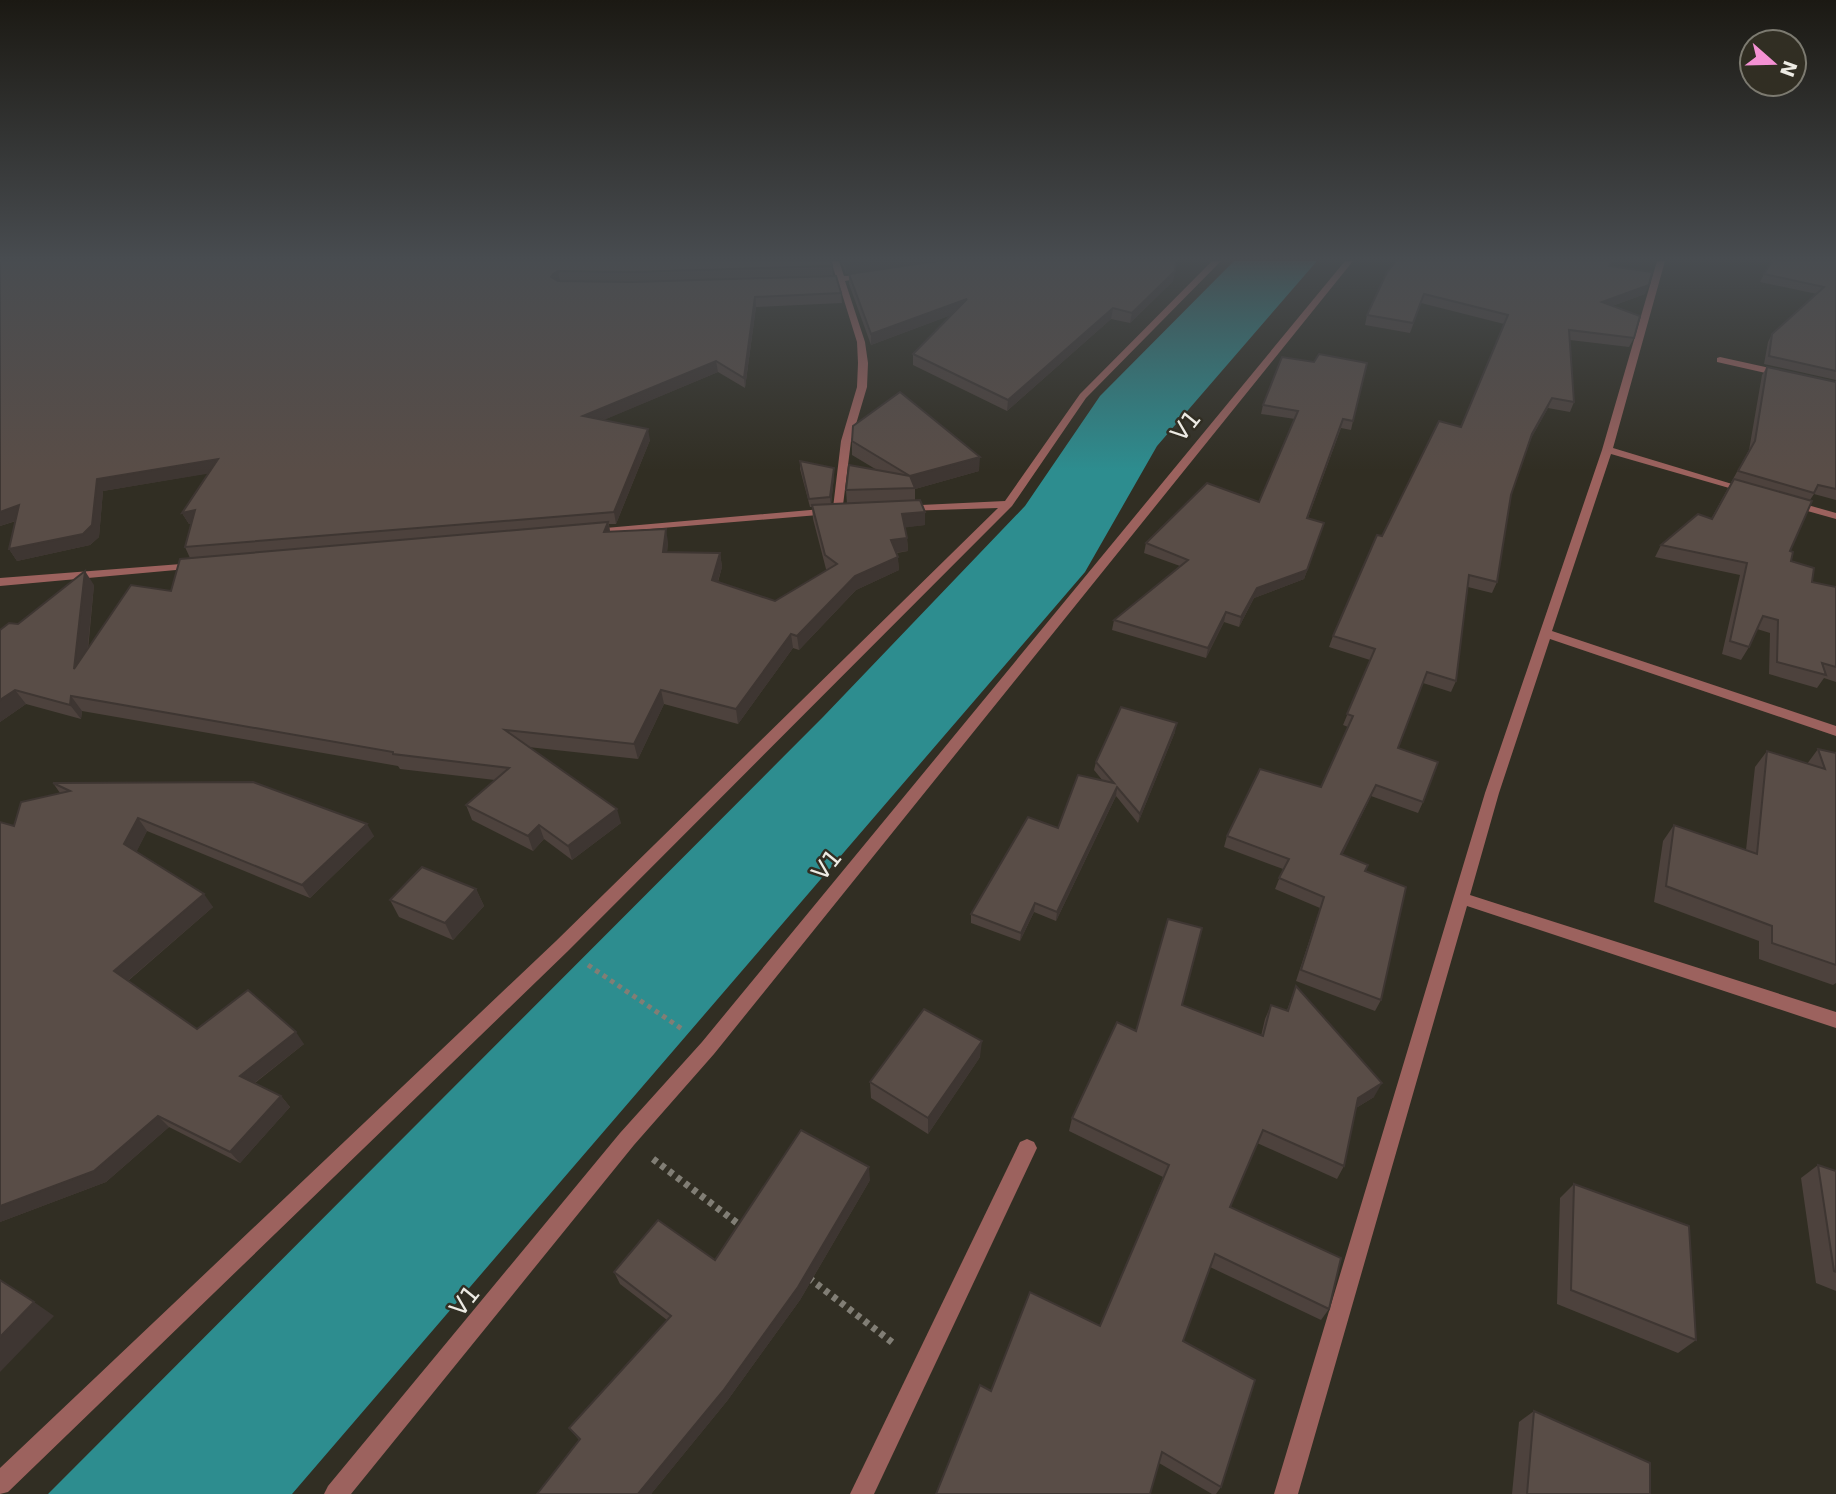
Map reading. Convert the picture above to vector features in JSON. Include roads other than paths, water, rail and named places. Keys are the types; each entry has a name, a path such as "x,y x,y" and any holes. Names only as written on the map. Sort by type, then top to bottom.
{"street":[{"path":"838,511 846,441 862,387 863,363 858,331"},
{"path":"0,1483 562,946 1008,503 1083,396 1148,331"},
{"name":"V1","path":"337,1494 627,1139 708,1048 1292,331"},
{"path":"1286,1494 1461,898 1545,633 1607,450 1641,331"},
{"path":"1720,360 1797,377"},
{"path":"1607,450 1760,494"},
{"path":"1773,498 1836,516"},
{"path":"890,508 1008,503"},
{"path":"580,534 851,510"},
{"path":"0,582 209,565"},
{"path":"1545,633 1836,731"},
{"path":"1461,898 1836,1020"},
{"path":"862,1494 1027,1147"}],"water":[{"path":"1165,331 1257,331 1157,446 1085,572 292,1494 48,1494 823,717 1025,506 1100,396"}]}
